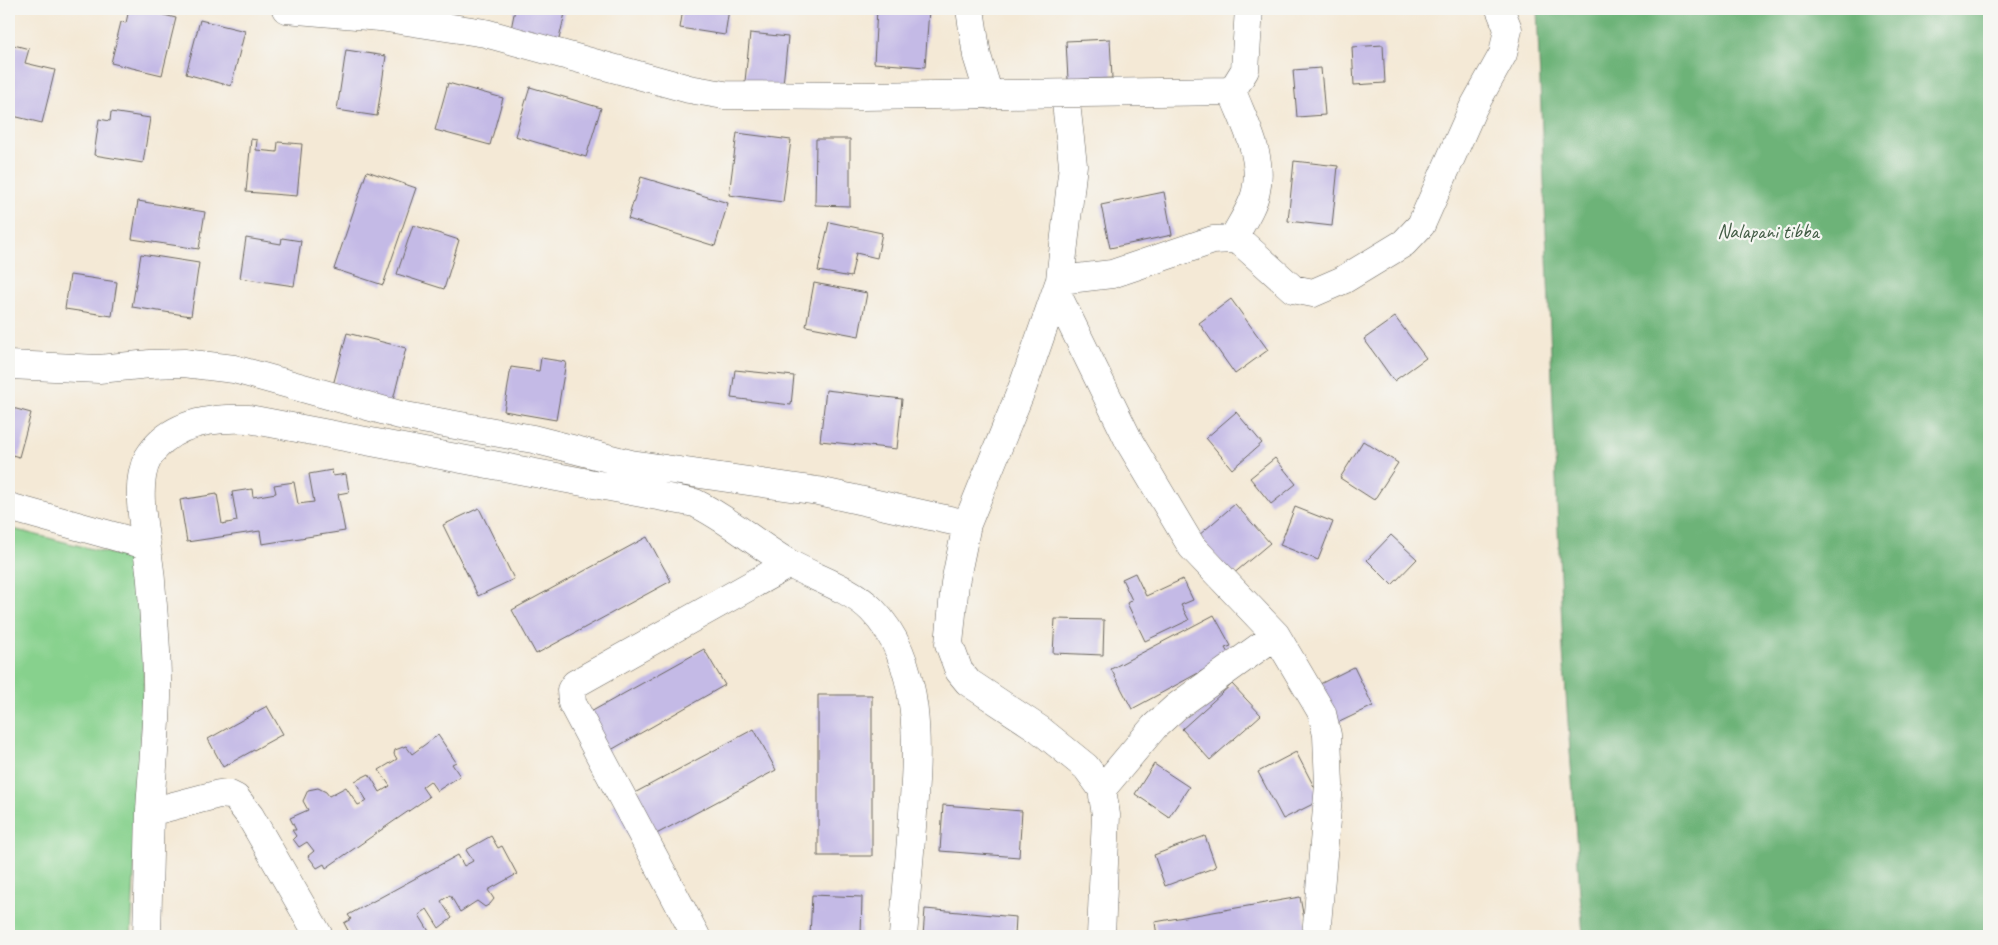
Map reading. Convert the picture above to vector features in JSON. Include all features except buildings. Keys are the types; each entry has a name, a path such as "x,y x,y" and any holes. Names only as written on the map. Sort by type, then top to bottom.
{"street":[{"path":"286,9 381,13 485,33 689,89 724,95 989,95 1232,91"},
{"path":"970,9 977,56 989,95"},
{"path":"1232,91 1245,70 1249,9"},
{"path":"1058,288 1112,274 1213,240 1233,239 1248,247 1293,289 1313,294 1344,280 1404,243 1421,225 1473,108 1503,54 1508,29 1500,9"},
{"path":"1232,91 1254,148 1258,169 1256,192 1233,239"},
{"path":"1065,94 1074,165 1058,288 967,524 950,616 950,644 959,671 968,682 1040,729 1086,768 1102,789 1106,815 1101,936"},
{"path":"1058,288 1130,443 1192,548 1276,634 1322,713 1327,735 1329,785 1316,936"},
{"path":"9,365 99,369 184,363 234,369 400,415 533,439 630,464 818,491 967,524"},
{"path":"147,936 150,812 157,697 151,576 146,545 142,485 148,459 158,445 192,424 210,419 230,418 258,421 695,503 732,523 790,564 860,600 873,611 889,632 908,682 915,709 917,733 903,936"},
{"path":"9,507 146,545"},
{"path":"696,936 572,703 571,690 575,684 790,564"},
{"path":"1102,789 1154,727 1176,706 1276,634"},
{"path":"150,812 219,794 230,795 236,798 250,816 319,936"}],"green space":[{"name":"Nalapani tibba","path":"1537,9 1989,9 1989,936 1583,936 1563,651"},
{"path":"9,528 124,557 138,567 144,680 131,936 9,936"}]}
